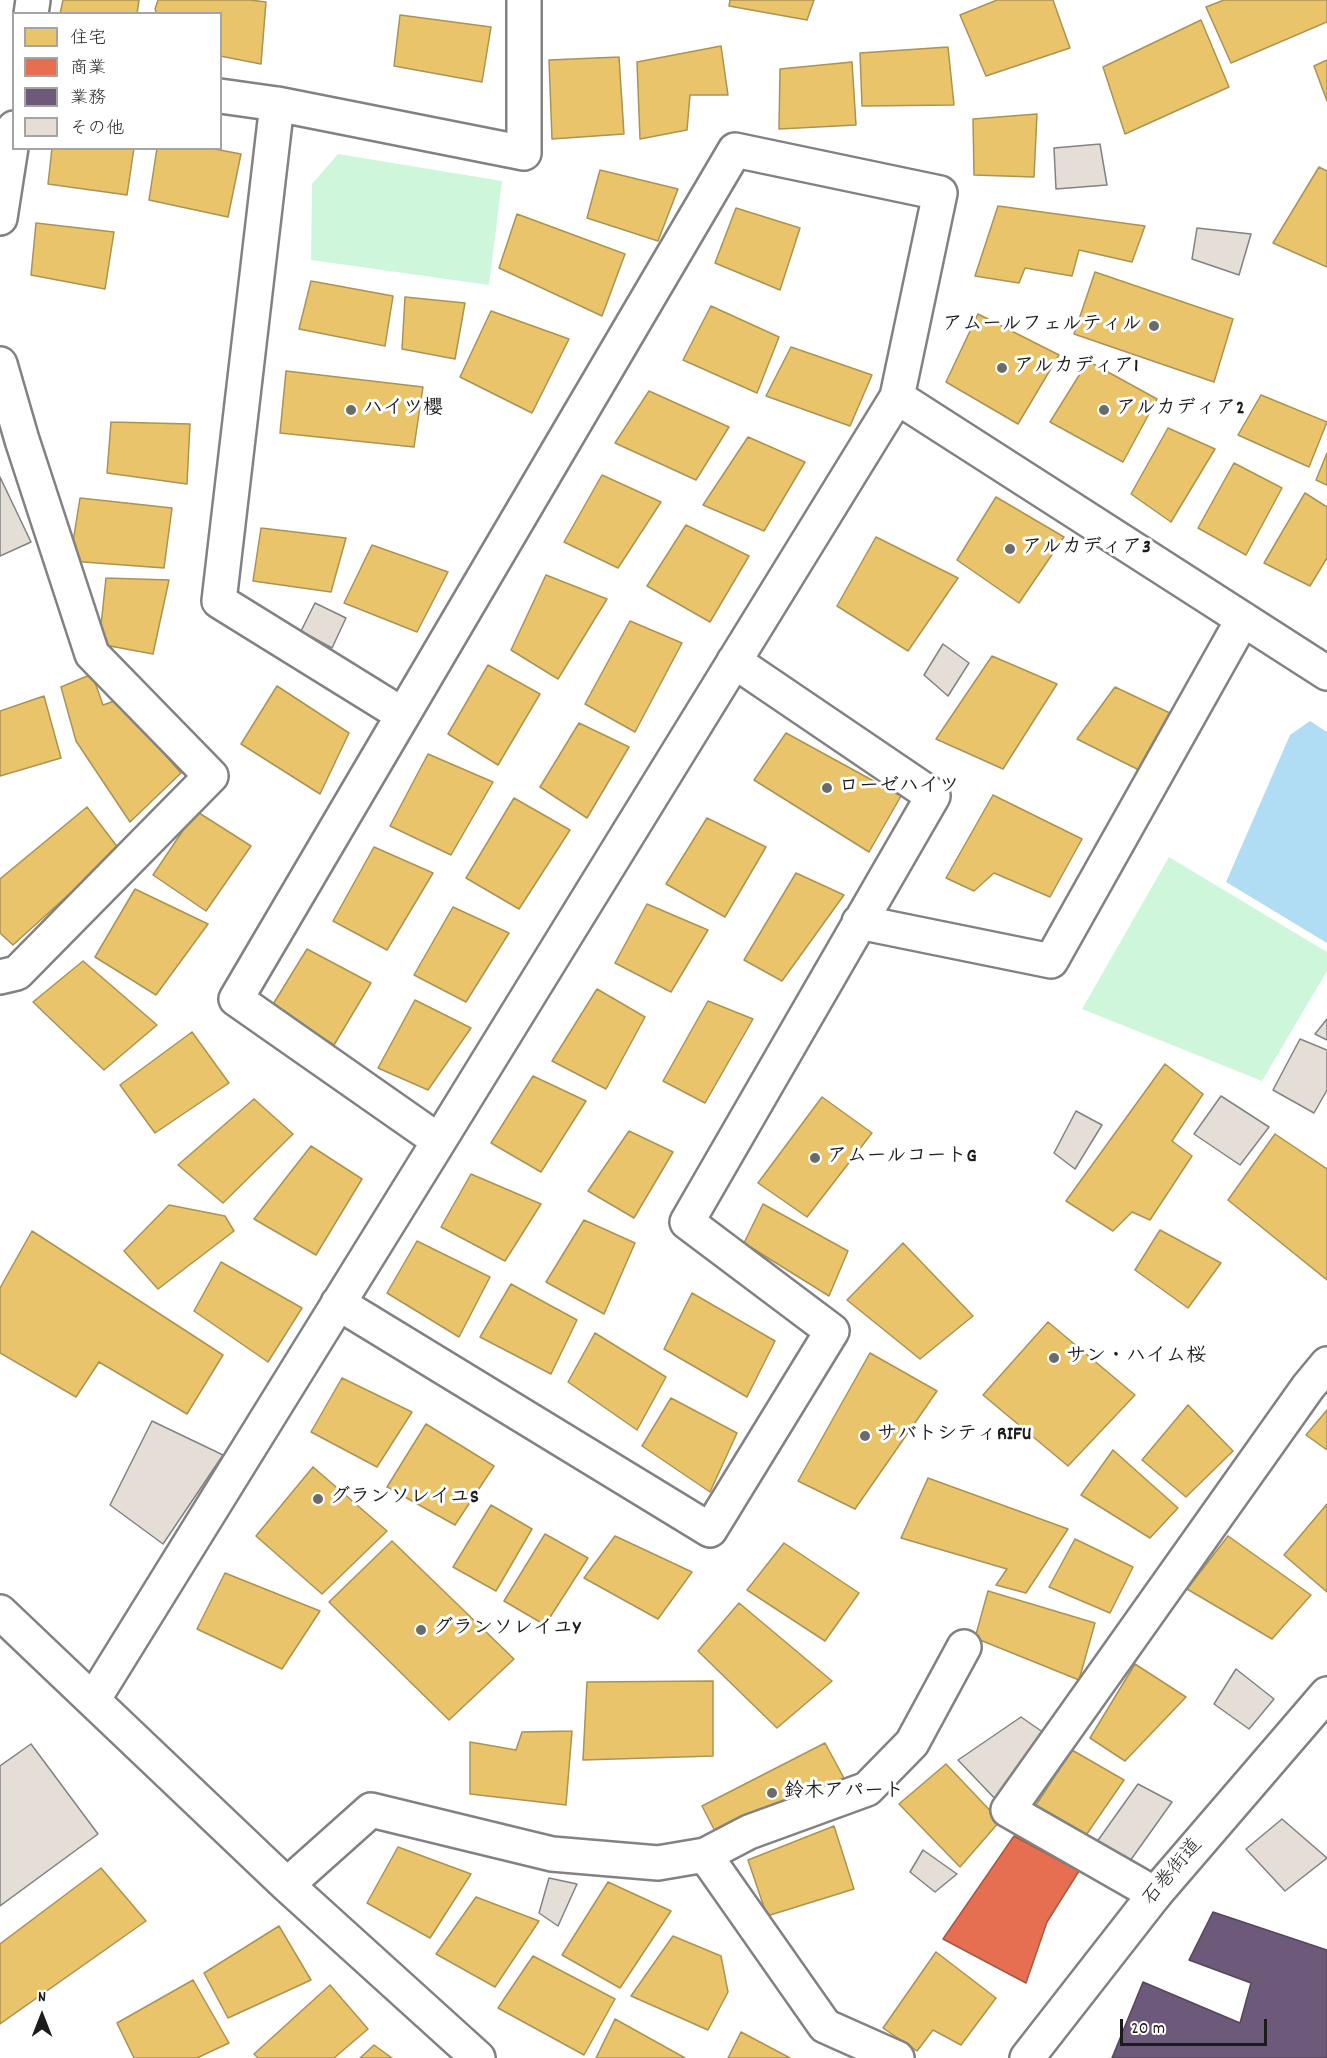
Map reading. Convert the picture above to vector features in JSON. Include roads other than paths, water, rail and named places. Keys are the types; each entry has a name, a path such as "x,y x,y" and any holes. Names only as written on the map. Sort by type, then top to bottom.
{"street":[{"path":"222,96 277,104 524,153 524,0"},
{"path":"277,104 219,601 403,715"},
{"path":"0,218 12,141"},
{"path":"93,1700 439,1141 897,397 940,193 735,150 236,999 439,1141"},
{"path":"0,364 22,440 92,654 211,776 16,973 0,977"},
{"path":"897,397 1327,673"},
{"path":"860,922 1051,961 1243,619"},
{"path":"338,1303 710,1530 832,1331 687,1222 933,796 734,661"},
{"path":"1155,1894 1008,1810 1301,1397 1327,1364"},
{"path":"0,1612 287,1886 478,2058"},
{"path":"287,1886 371,1810 552,1854 658,1863 705,1854 749,1833 867,1789 912,1743 964,1647"},
{"name":"石巻街道","path":"1027,2058 1155,1894 1327,1694"},
{"path":"705,1854 825,2026 897,2058"}],"water":[{"path":"1310,721 1327,732 1327,943 1226,882 1290,735"}],"place":[{"name":"アムールフェルティル","path":"1154,326"},
{"name":"アルカディア1","path":"1002,368"},
{"name":"ハイツ櫻","path":"351,410"},
{"name":"アルカディア2","path":"1104,410"},
{"name":"アルカディア3","path":"1010,549"},
{"name":"ローゼハイツ","path":"827,788"},
{"name":"アムールコートG","path":"815,1158"},
{"name":"サン・ハイム桜","path":"1054,1358"},
{"name":"サバトシティRIFU","path":"865,1436"},
{"name":"グランソレイユS","path":"318,1499"},
{"name":"グランソレイユY","path":"421,1630"},
{"name":"鈴木アパート","path":"772,1793"}]}
